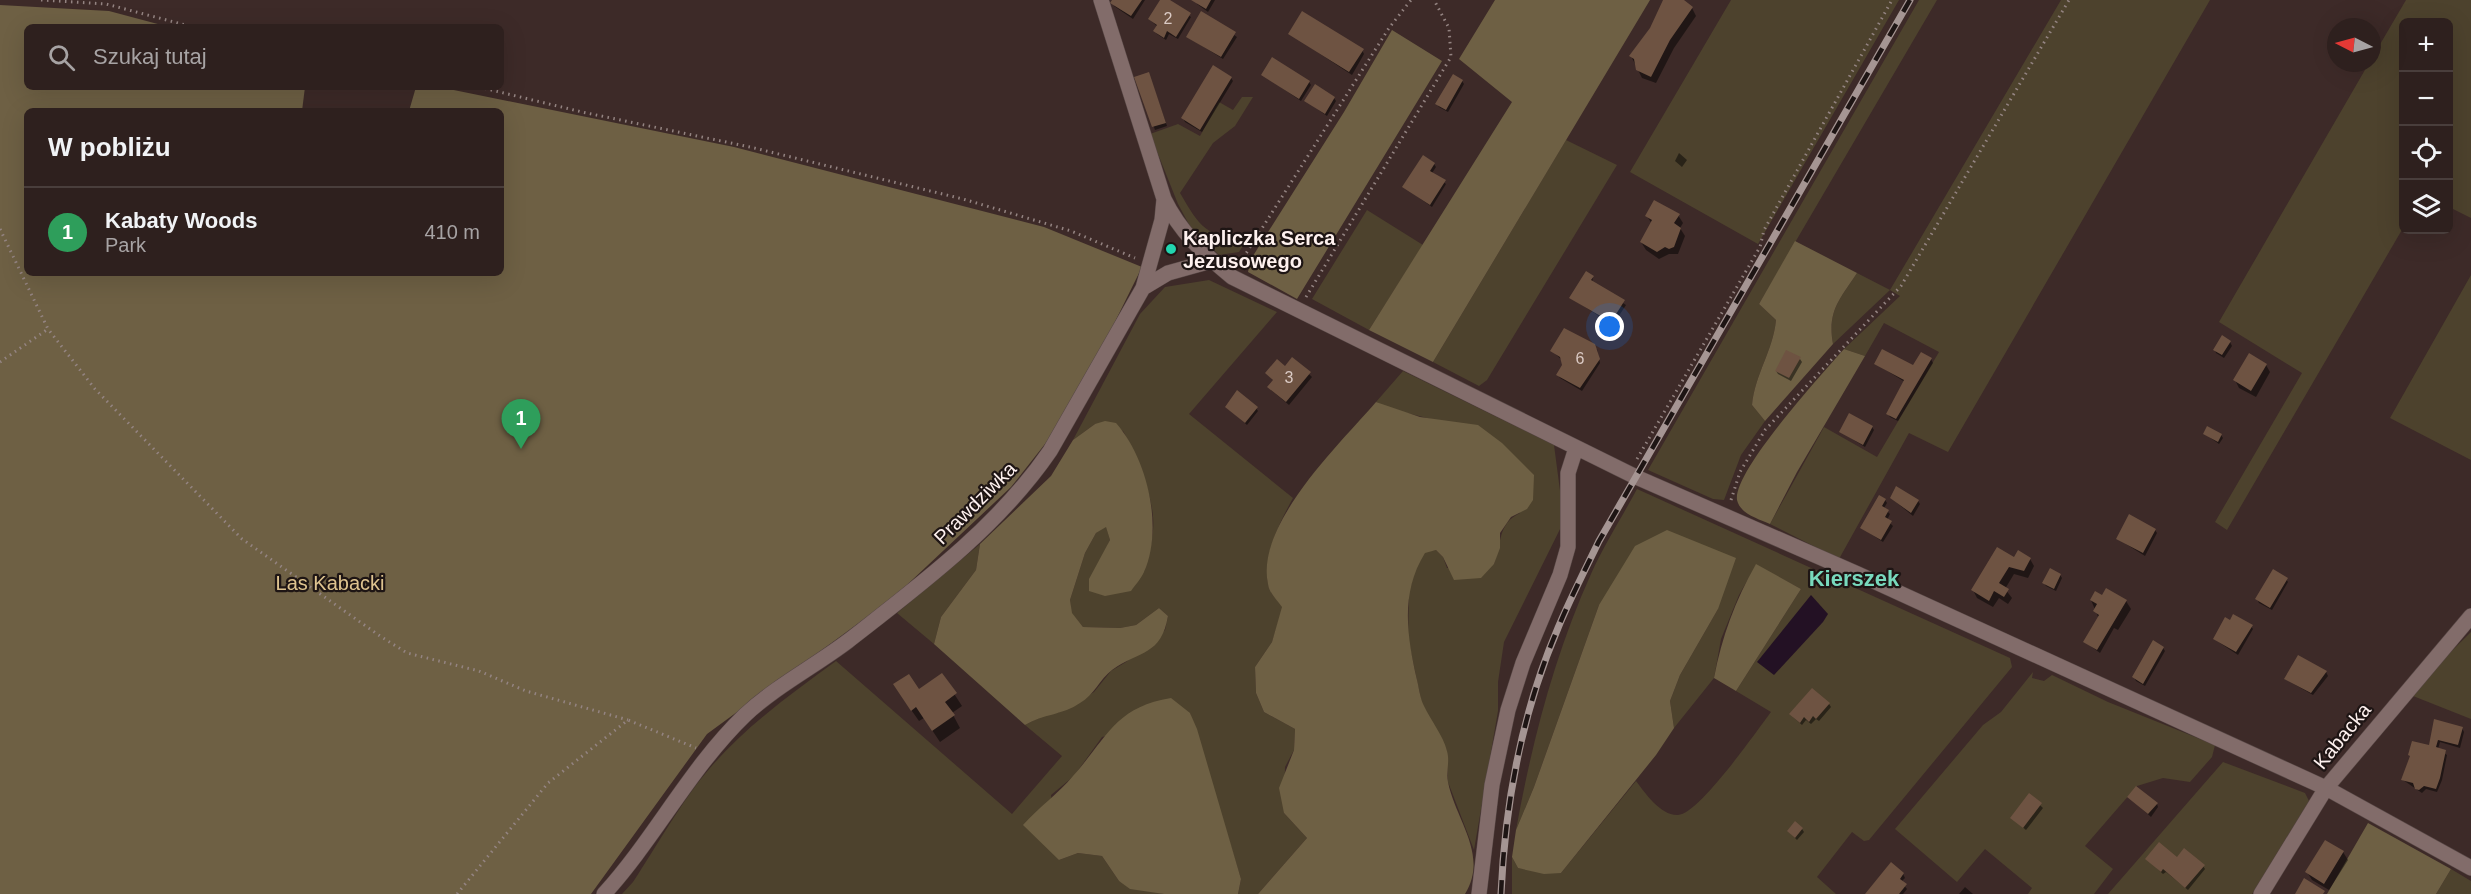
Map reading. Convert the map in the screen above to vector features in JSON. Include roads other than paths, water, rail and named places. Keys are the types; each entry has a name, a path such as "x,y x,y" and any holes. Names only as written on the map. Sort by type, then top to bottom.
{"street":[{"name":"Prawdziwka","path":"604,894 630,864 709,753 746,714 848,641 942,564 1000,512 1034,474 1050,451 1143,288 1152,265 1164,199 1101,0"},
{"path":"1164,199 1184,232 1211,261 1232,277 1631,474 2326,788 2471,868"},
{"path":"1143,288 1168,273 1211,261"},
{"path":"1479,894 1492,785 1508,710 1522,663 1560,575 1568,547 1568,473 1576,448"},
{"name":"Kabacka","path":"2261,894 2326,788 2471,616"}],"railway":[{"path":"1501,894 1511,792 1525,725 1545,660 1568,606 1599,541 1910,0"}],"place":[{"name":"Kapliczka Serca Jezusowego","path":"1171,249"},
{"name":"Kabaty Woods","path":"521,449"}],"district":[{"name":"Kierszek","path":"1854,578"}],"park label":[{"name":"Las Kabacki","path":"330,583"}]}
